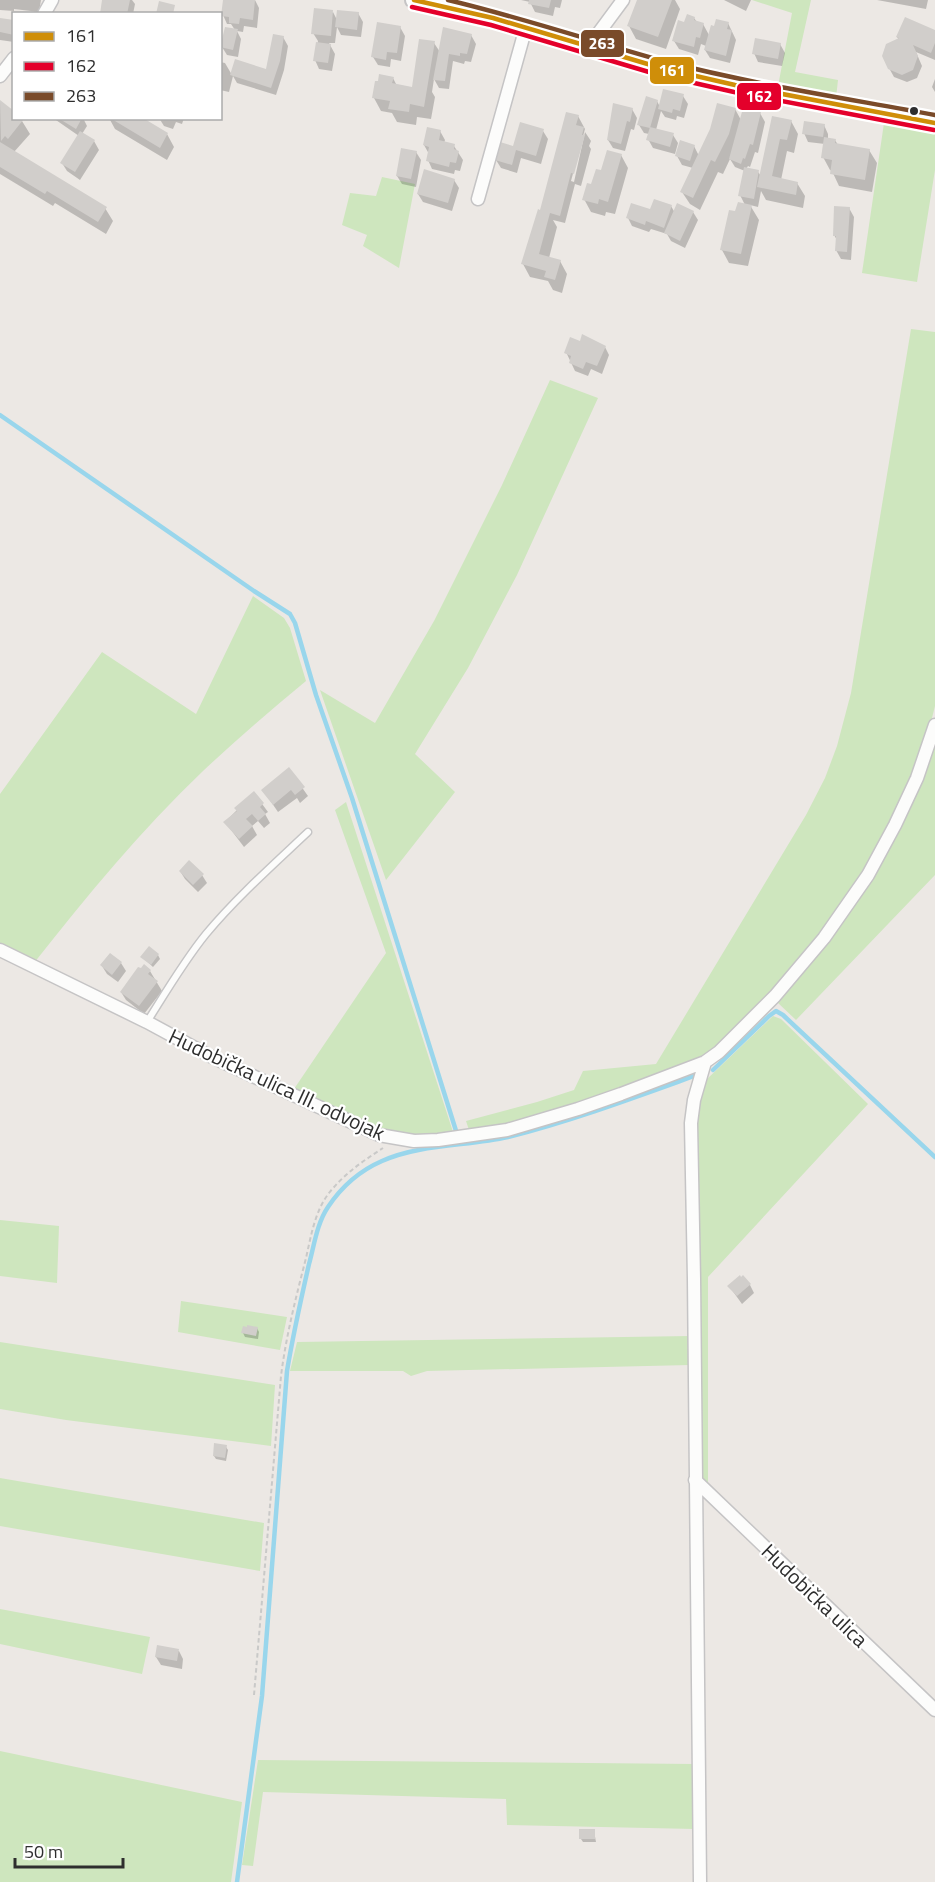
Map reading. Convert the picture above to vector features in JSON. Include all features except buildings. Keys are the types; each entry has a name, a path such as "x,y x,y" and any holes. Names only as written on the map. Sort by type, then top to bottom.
{"main road":[{"path":"414,0 526,27 661,68 735,85 935,123"}],"street":[{"path":"590,46 623,0"},
{"path":"478,199 526,27"},
{"path":"0,76 12,61"},
{"name":"Hudobička ulica III. odvojak","path":"0,950 147,1022 208,1055 380,1135 414,1141 438,1140 507,1130 578,1109 705,1062 719,1052 775,996 824,939 862,884 895,825 917,778 935,725"},
{"path":"699,1882 691,1123 694,1100 705,1062"},
{"name":"Hudobička ulica","path":"694,1480 935,1710"}],"lane":[{"path":"147,1022 180,969 206,935 257,880 308,832"}],"path":[{"path":"254,1695 284,1349 311,1238 320,1209 328,1194 358,1165 398,1139"}],"green space":[{"path":"752,0 811,0 795,72 838,80 836,98 778,86 792,13"},
{"path":"884,123 935,133 935,170 917,282 862,273"},
{"path":"382,177 415,184 399,268 363,246 367,235 342,225 350,193 376,196"},
{"path":"911,329 935,332 935,706 912,777 864,873 821,936 770,994 703,1058 544,1116 470,1133 466,1121 574,1090 583,1071 656,1064 806,815 825,778 837,746 851,693"},
{"path":"550,380 598,398 517,575 468,668 415,754 455,792 386,880 320,690 375,723 434,621 502,485"},
{"path":"253,596 284,618 290,628 306,681 215,759 180,793 94,888 34,963 0,946 0,794 102,652 196,714"},
{"path":"935,746 935,875 796,1020 777,1002 827,942 923,776"},
{"path":"346,802 454,1135 420,1136 379,1130 294,1089 386,953 335,810"},
{"path":"773,1016 781,1019 868,1104 708,1277 708,1486 701,1478 695,1122 706,1080"},
{"path":"0,1220 59,1226 57,1283 0,1276"},
{"path":"181,1301 287,1317 280,1350 178,1332"},
{"path":"690,1336 690,1365 427,1371 411,1376 403,1371 290,1371 297,1342"},
{"path":"0,1342 275,1385 271,1446 66,1420 0,1409"},
{"path":"0,1478 264,1523 260,1571 0,1526"},
{"path":"0,1609 150,1637 142,1674 0,1644"},
{"path":"0,1751 242,1802 231,1882 0,1882"},
{"path":"258,1760 694,1764 695,1829 507,1825 506,1799 263,1792 253,1866 242,1865"}],"waterway":[{"path":"0,415 290,614 295,623 316,695 352,798 457,1134"},
{"path":"713,1070 776,1011 935,1157"},
{"path":"237,1882 262,1696 287,1371 309,1264 318,1227 324,1213 339,1192 352,1180 366,1169 396,1155 428,1148 493,1140 532,1131 694,1076"}],"transit line":[{"name":"161","path":"414,0 493,18 661,68 735,85 935,123"},
{"name":"263","path":"448,0 663,61 730,77 935,115"},
{"name":"162","path":"412,7 491,25 659,75 734,92 934,130"}]}
